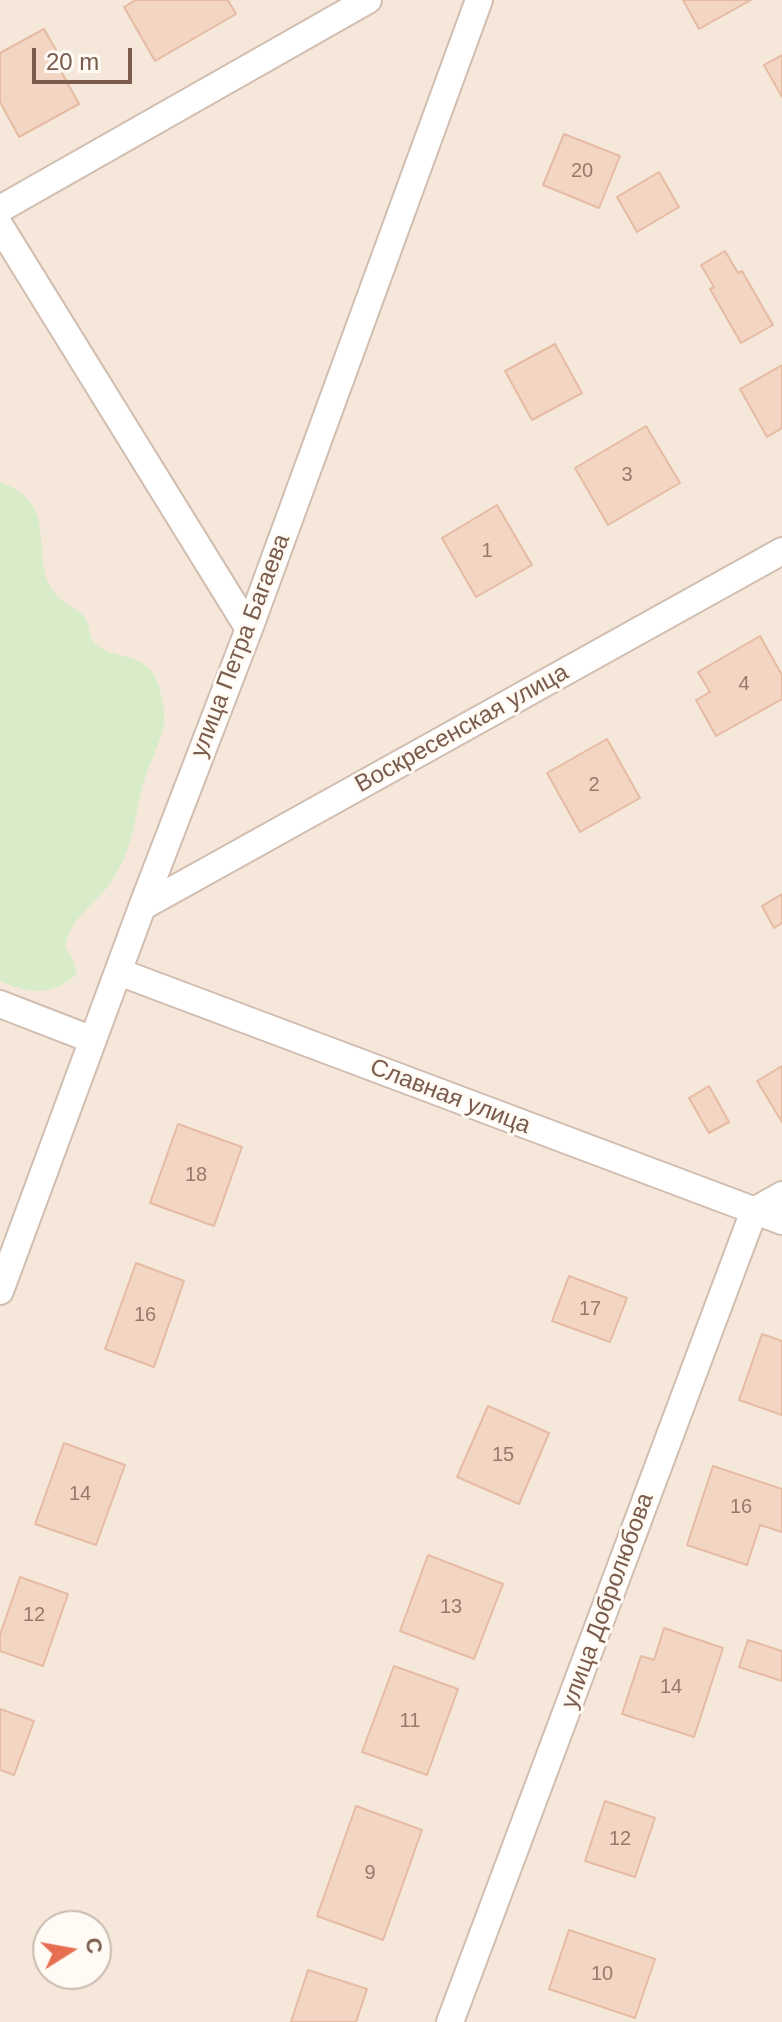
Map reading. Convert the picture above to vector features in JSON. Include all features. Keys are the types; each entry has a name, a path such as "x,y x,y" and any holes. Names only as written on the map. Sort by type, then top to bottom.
{"street":[{"path":"0,209 368,0"},
{"name":"улица Петра Багаева","path":"0,1291 249,629 479,0"},
{"path":"0,226 249,629"},
{"name":"Воскресенская улица","path":"142,907 782,551"},
{"name":"Славная улица","path":"119,972 782,1221"},
{"path":"0,1004 93,1040"},
{"path":"754,1211 782,1195"},
{"name":"улица Добролюбова","path":"450,2022 754,1211"}],"shaded area":[{"path":"0,0 782,0 782,2022 0,2022"}],"green space":[{"path":"0,482 20,492 32,504 38,518 48,581 56,595 85,618 97,645 136,660 150,669 159,686 164,712 163,730 144,781 133,832 120,867 68,937 65,948 72,957 77,974 58,987 40,991 22,989 0,981"}],"building":[{"path":"136,0 228,0 236,14 155,61 124,7"},
{"path":"683,0 751,0 699,29"},
{"path":"44,29 56,50 51,53 79,104 19,137 0,102 0,53"},
{"path":"782,55 782,97 764,65"},
{"path":"564,134 620,156 599,208 543,185"},
{"path":"659,172 679,207 637,232 617,197"},
{"path":"725,251 738,273 742,271 773,325 741,343 710,289 714,287 701,265"},
{"path":"555,344 582,393 532,420 505,371"},
{"path":"782,365 782,428 767,437 740,389"},
{"path":"646,426 680,483 608,525 575,468"},
{"path":"497,505 532,565 476,597 442,538"},
{"path":"760,636 782,675 782,699 716,736 696,700 710,692 698,672"},
{"path":"607,739 640,798 580,832 547,773"},
{"path":"782,894 782,923 774,928 762,906"},
{"path":"782,1066 782,1122 757,1081"},
{"path":"709,1086 729,1122 709,1133 689,1098"},
{"path":"178,1124 242,1147 214,1226 150,1203"},
{"path":"136,1263 184,1281 154,1367 105,1349"},
{"path":"569,1276 627,1298 610,1342 552,1321"},
{"path":"762,1334 782,1341 782,1415 739,1400"},
{"path":"488,1406 549,1433 519,1504 457,1477"},
{"path":"64,1443 125,1465 96,1545 35,1524"},
{"path":"713,1466 782,1489 782,1532 760,1525 747,1565 687,1545"},
{"path":"428,1555 503,1584 474,1659 400,1631"},
{"path":"20,1577 68,1594 43,1666 0,1651 0,1635"},
{"path":"664,1628 723,1648 694,1737 622,1714 641,1656 654,1660"},
{"path":"748,1640 782,1651 782,1681 739,1667"},
{"path":"394,1666 458,1689 427,1775 362,1752"},
{"path":"0,1709 34,1721 14,1775 0,1770"},
{"path":"605,1801 655,1818 635,1877 585,1861"},
{"path":"356,1806 422,1830 383,1940 317,1916"},
{"path":"569,1930 655,1959 635,2018 549,1989"},
{"path":"308,1970 367,1989 356,2022 291,2022"}]}
